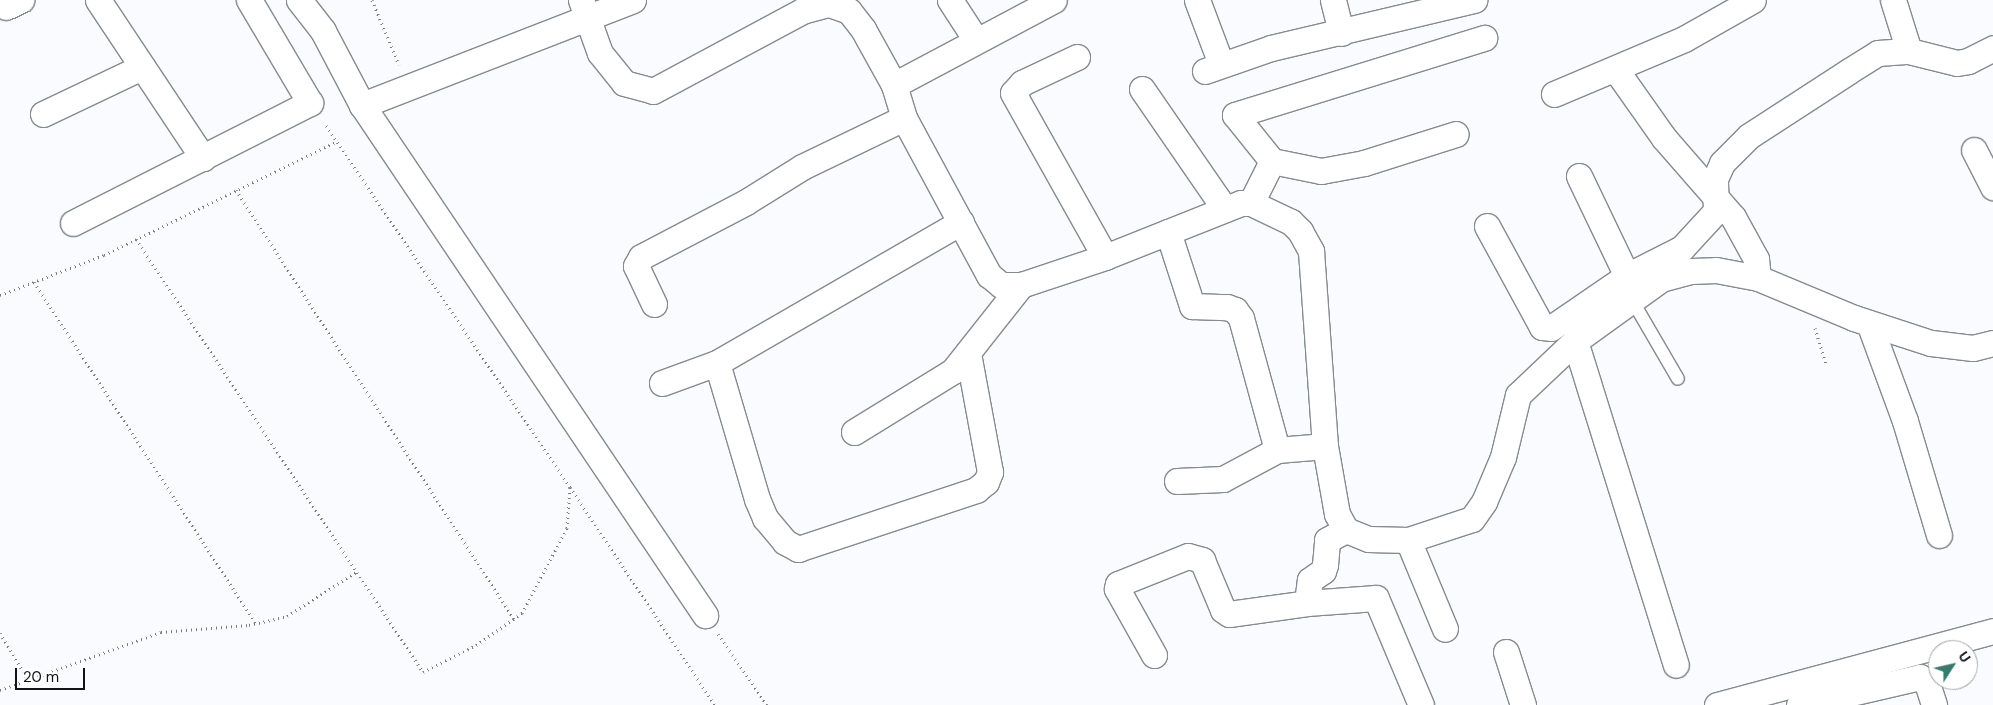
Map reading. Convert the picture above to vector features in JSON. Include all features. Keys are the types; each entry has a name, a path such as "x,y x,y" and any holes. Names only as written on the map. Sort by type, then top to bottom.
{"street":[{"path":"98,0 203,158"},
{"path":"74,223 310,103 249,0"},
{"path":"299,0 323,31 362,105 705,615"},
{"path":"362,105 407,87 584,8 633,0"},
{"path":"950,0 976,40"},
{"path":"894,85 1054,0"},
{"path":"1197,0 1219,65 1272,48 1474,0"},
{"path":"1333,0 1341,33"},
{"path":"1554,94 1616,70 1684,39 1753,0"},
{"path":"1892,0 1900,16 1909,51"},
{"path":"584,8 600,53 624,83 652,91 802,11 820,5 839,6 856,18 894,85 904,118 960,222 989,275 1001,285 1022,286 1105,257 1224,208 1251,203 1291,222 1300,231 1311,251 1325,446 1337,514 1346,530 1383,542 1408,540 1472,518 1484,502 1503,457 1518,394 1629,288 1682,248 1712,217 1716,200 1718,170 1749,136 1878,53 1909,51 1957,63 1968,61 1993,48"},
{"path":"1456,134 1364,163 1321,171 1272,161 1235,115 1484,38"},
{"path":"1077,57 1022,83 1013,94 1105,257"},
{"path":"44,114 142,67"},
{"path":"1616,70 1653,124 1716,200 1733,217 1756,259 1758,278"},
{"path":"1142,89 1224,208"},
{"path":"654,304 636,266 641,257 746,202 802,167 904,118"},
{"path":"1974,150 1993,187"},
{"path":"1251,203 1272,161"},
{"path":"1579,176 1629,288"},
{"path":"662,383 717,363 960,222"},
{"path":"1487,226 1544,329 1551,328 1629,288 1691,271 1716,270 1758,278 1806,300 1931,343 1973,348 1993,343"},
{"path":"1168,232 1192,306 1226,307 1235,310 1241,318 1277,450"},
{"path":"854,432 948,374 1022,286"},
{"path":"1869,323 1905,421 1939,536"},
{"path":"1575,341 1676,665"},
{"path":"717,363 765,518 785,542 798,549 976,490 986,482 990,472 968,352"},
{"path":"1177,481 1223,479 1277,450 1325,446"},
{"path":"1307,603 1310,580 1323,571 1327,540 1346,530"},
{"path":"1408,540 1445,629"},
{"path":"1154,655 1117,589 1118,584 1188,556 1202,560 1223,610 1230,614 1307,603 1376,598 1422,705"},
{"path":"1717,705 1993,631"},
{"path":"1506,652 1523,705"},
{"path":"1802,705 1920,678 1927,683 1934,705"}],"lane":[{"path":"1629,288 1678,380"}],"path":[{"path":"372,0 407,87"},
{"path":"310,103 338,141 715,705"},
{"path":"0,295 136,239 338,141"},
{"path":"236,190 514,619"},
{"path":"136,239 423,672 476,645 522,613 567,528 570,487"},
{"path":"34,282 256,624"},
{"path":"1806,300 1826,364"},
{"path":"0,690 27,678 162,632 256,624 286,616 356,572"},
{"path":"705,615 767,705"},
{"path":"0,633 27,678"}]}
